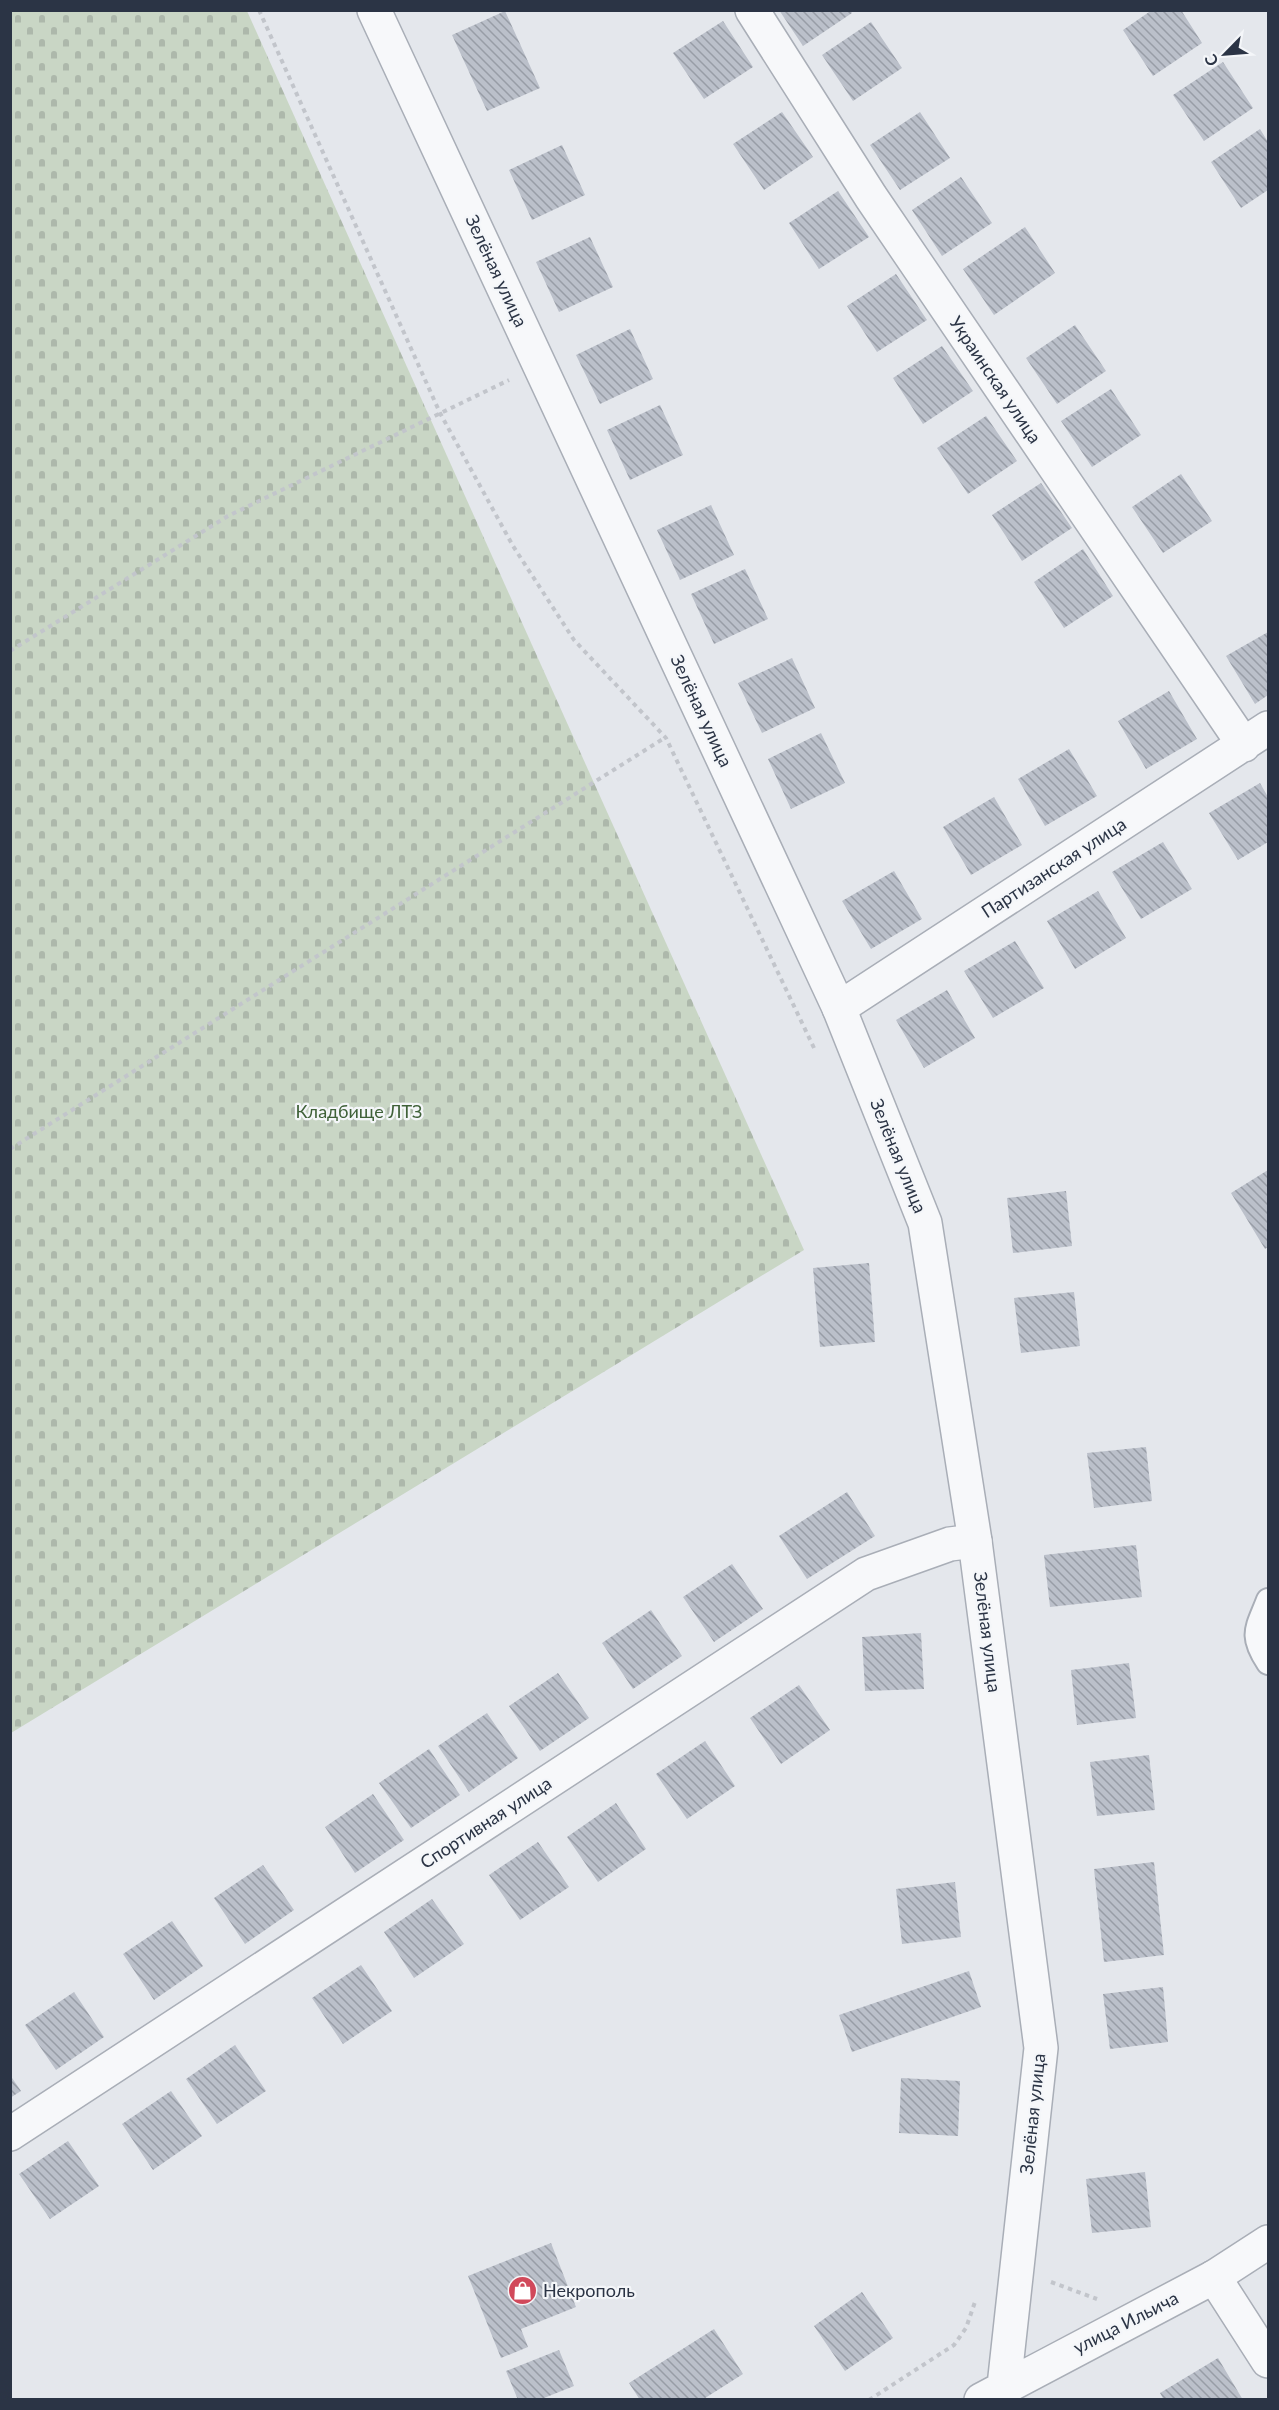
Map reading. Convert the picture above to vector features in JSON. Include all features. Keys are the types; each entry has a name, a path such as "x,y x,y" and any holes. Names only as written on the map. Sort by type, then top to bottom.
{"street":[{"name":"Зелёная улица","path":"374,10 838,1008 924,1223 975,1541 1041,2048 997,2395"},
{"name":"Украинская улица","path":"752,10 871,197 1256,736"},
{"name":"Партизанская улица","path":"838,1008 1256,736"},
{"name":"Спортивная улица","path":"10,2134 866,1574 950,1544 975,1541"},
{"name":"улица Ильича","path":"997,2395 1214,2277 1269,2242"},
{"path":"1214,2277 1269,2361"}],"lane":[{"path":"1269,1600 1255,1632 1258,1647 1269,1663"}],"path":[{"path":"259,10 440,413 513,546 574,640 666,738 815,1051"},
{"path":"10,651 228,516 540,366"},
{"path":"10,1149 703,715"},
{"path":"869,2400 954,2345 966,2328 977,2295"}],"green space":[{"name":"Кладбище ЛТЗ","path":"11,10 247,11 804,1250 11,1733"}],"building":[{"path":"779,10 850,10 852,13 803,46"},
{"path":"1152,10 1181,10 1202,43 1153,76 1123,30"},
{"path":"505,11 540,88 487,111 452,35"},
{"path":"723,21 753,67 704,99 673,53"},
{"path":"871,22 902,68 853,101 822,55"},
{"path":"1223,62 1253,108 1204,141 1173,95"},
{"path":"782,112 813,157 764,190 733,144"},
{"path":"920,112 950,158 900,190 870,145"},
{"path":"1260,129 1268,142 1268,190 1241,208 1211,162"},
{"path":"562,145 585,195 532,220 509,170"},
{"path":"961,177 992,223 942,256 912,210"},
{"path":"838,191 869,237 819,269 789,223"},
{"path":"1025,227 1055,273 994,315 963,269"},
{"path":"590,237 613,287 559,312 536,262"},
{"path":"896,274 927,320 877,352 847,306"},
{"path":"1075,325 1106,371 1057,404 1026,358"},
{"path":"630,329 653,379 600,404 576,355"},
{"path":"942,346 973,391 923,424 893,378"},
{"path":"1111,389 1141,435 1092,467 1061,421"},
{"path":"660,405 683,455 630,480 607,430"},
{"path":"986,416 1017,461 968,494 937,448"},
{"path":"1181,474 1212,521 1163,553 1132,507"},
{"path":"1041,483 1072,528 1022,561 992,515"},
{"path":"711,505 734,555 680,580 657,530"},
{"path":"1083,549 1113,596 1064,628 1034,582"},
{"path":"745,569 768,619 714,644 691,594"},
{"path":"1268,632 1268,695 1255,704 1226,656"},
{"path":"792,658 815,708 762,733 738,683"},
{"path":"1169,691 1197,739 1146,769 1118,721"},
{"path":"821,733 845,783 791,809 768,759"},
{"path":"1069,749 1097,796 1045,826 1018,779"},
{"path":"1260,783 1268,797 1268,842 1238,860 1209,813"},
{"path":"994,797 1022,845 971,875 943,827"},
{"path":"1163,842 1192,889 1141,919 1112,872"},
{"path":"894,871 922,919 871,949 842,901"},
{"path":"1098,891 1126,938 1075,969 1047,921"},
{"path":"1015,941 1044,988 993,1018 964,971"},
{"path":"947,990 975,1038 924,1068 896,1020"},
{"path":"1268,1170 1268,1247 1265,1249 1231,1193"},
{"path":"1066,1191 1072,1246 1013,1253 1007,1198"},
{"path":"869,1263 875,1342 820,1347 813,1268"},
{"path":"1074,1292 1080,1346 1021,1353 1014,1298"},
{"path":"1146,1447 1152,1501 1094,1508 1087,1453"},
{"path":"847,1492 875,1536 807,1579 779,1536"},
{"path":"1136,1545 1142,1597 1050,1607 1044,1555"},
{"path":"732,1564 763,1609 714,1642 683,1597"},
{"path":"651,1610 682,1656 633,1689 602,1643"},
{"path":"921,1633 924,1689 865,1691 862,1637"},
{"path":"1129,1663 1136,1718 1077,1725 1071,1670"},
{"path":"558,1673 589,1718 540,1751 509,1706"},
{"path":"799,1685 830,1730 781,1764 750,1718"},
{"path":"487,1713 518,1758 469,1792 438,1746"},
{"path":"705,1741 735,1786 687,1819 656,1774"},
{"path":"429,1749 460,1795 411,1828 379,1783"},
{"path":"1149,1755 1155,1810 1097,1816 1090,1762"},
{"path":"373,1794 404,1840 355,1873 325,1827"},
{"path":"616,1803 646,1849 598,1882 567,1837"},
{"path":"538,1842 569,1887 520,1920 489,1875"},
{"path":"1154,1862 1164,1955 1104,1962 1094,1869"},
{"path":"263,1865 294,1910 245,1944 214,1898"},
{"path":"955,1882 961,1937 902,1944 896,1889"},
{"path":"432,1899 464,1944 414,1978 384,1932"},
{"path":"172,1921 203,1966 154,2000 123,1954"},
{"path":"361,1965 392,2011 343,2044 312,1998"},
{"path":"969,1971 981,2007 852,2052 839,2015"},
{"path":"1163,1987 1168,2042 1110,2049 1103,1994"},
{"path":"74,1992 104,2037 56,2070 25,2025"},
{"path":"235,2045 266,2091 217,2124 186,2079"},
{"path":"10,2075 21,2091 10,2098"},
{"path":"901,2078 960,2081 958,2136 899,2133"},
{"path":"171,2091 202,2136 153,2170 122,2124"},
{"path":"68,2141 99,2186 50,2219 19,2174"},
{"path":"1145,2172 1151,2227 1092,2233 1086,2179"},
{"name":"Некрополь","path":"551,2243 576,2307 521,2329 528,2347 501,2358 468,2276"},
{"path":"862,2292 893,2338 845,2371 814,2326"},
{"path":"714,2329 743,2374 702,2400 640,2400 629,2383"},
{"path":"559,2350 574,2386 539,2400 518,2400 506,2371"},
{"path":"1218,2358 1243,2400 1164,2400 1160,2393"}],"place":[{"name":"Некрополь","path":"522,2291"}]}
